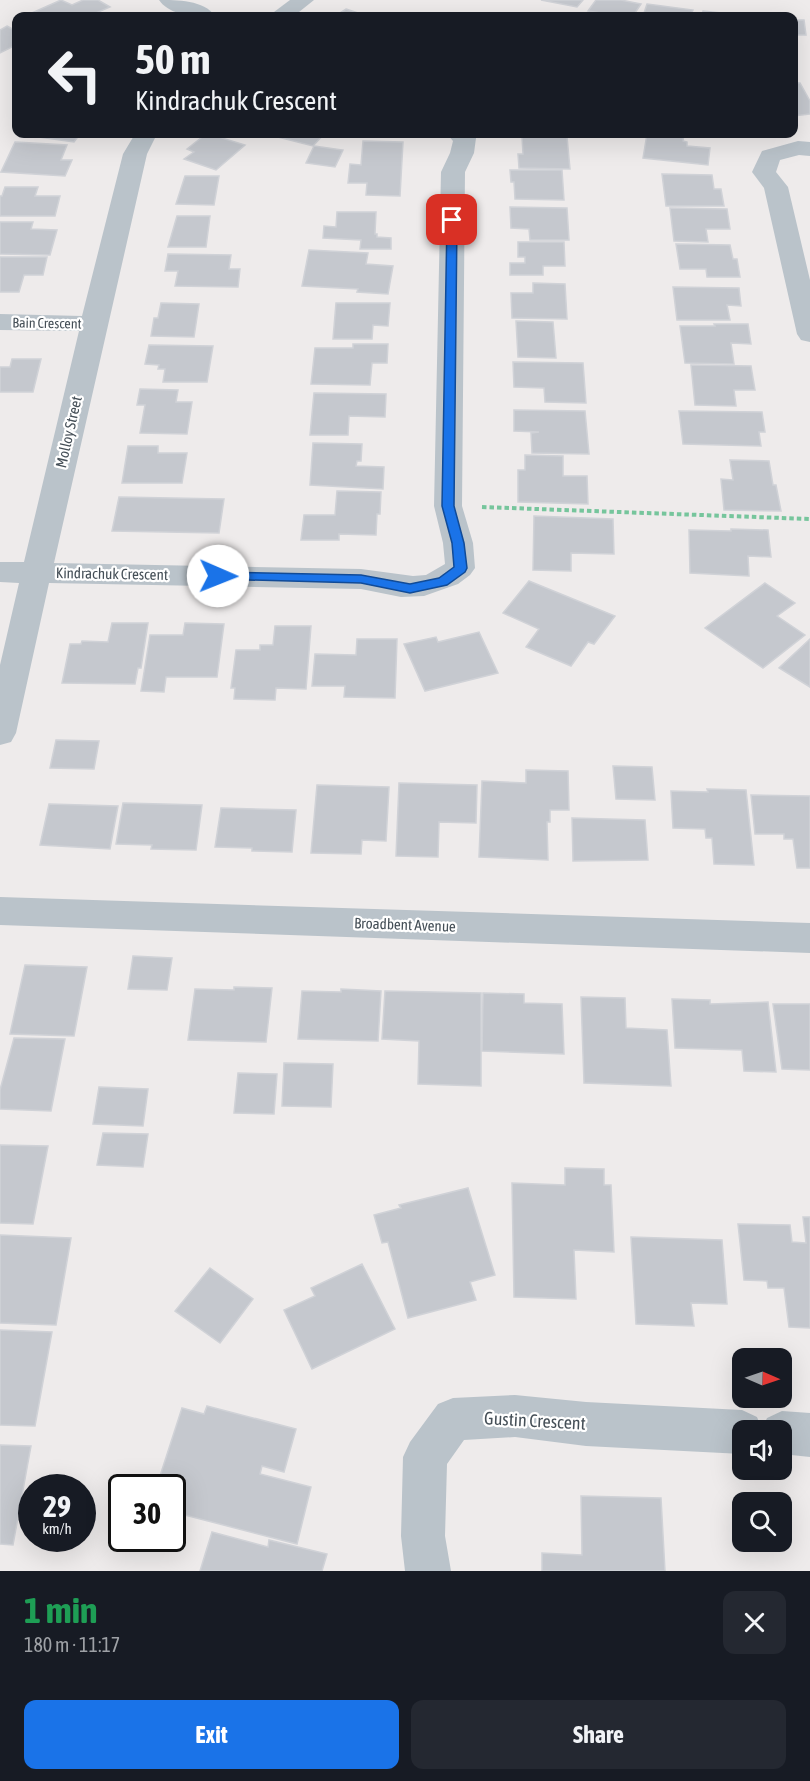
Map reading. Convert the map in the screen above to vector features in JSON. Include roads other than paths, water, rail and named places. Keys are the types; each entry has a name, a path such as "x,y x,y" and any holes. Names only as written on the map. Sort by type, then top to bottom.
{"street":[{"path":"169,0 196,12"},
{"path":"288,12 304,0"},
{"name":"Molloy Street","path":"0,733 135,154 144,138"},
{"name":"Kindrachuk Crescent","path":"36,573 361,579 410,589 443,582 460,568 458,543 448,506 453,172 462,153 465,138"},
{"path":"810,149 798,148 771,156 764,172 776,187 810,334"},
{"name":"Bain Crescent","path":"0,322 94,324"},
{"path":"0,572 36,573"},
{"name":"Broadbent Avenue","path":"0,911 810,938"},
{"name":"Gustin Crescent","path":"428,1571 423,1536 425,1457 453,1419 514,1416 586,1424 732,1431"},
{"path":"792,1434 810,1435"}]}
